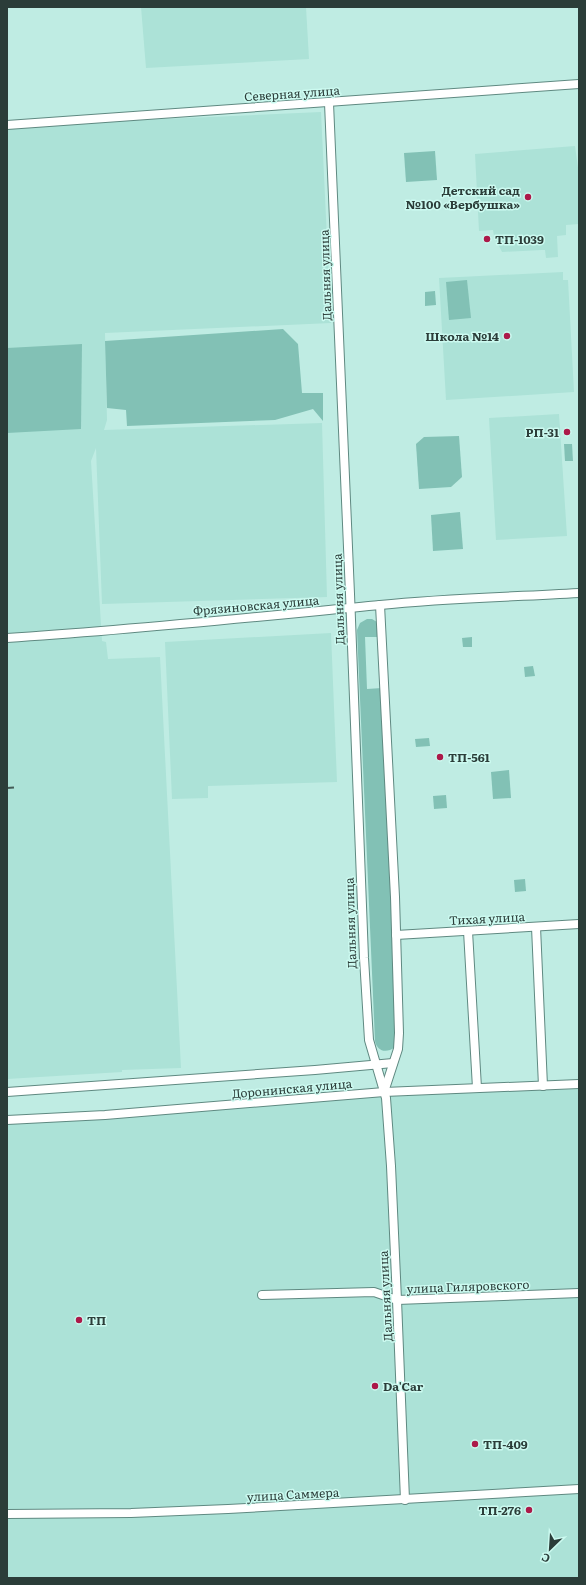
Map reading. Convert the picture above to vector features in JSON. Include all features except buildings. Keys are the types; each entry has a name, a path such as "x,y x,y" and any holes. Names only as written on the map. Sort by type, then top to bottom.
{"street":[{"name":"Северная улица","path":"7,125 579,84"},
{"name":"Дальняя улица","path":"329,103 364,958 369,1040 384,1092 391,1166 405,1500"},
{"name":"Фрязиновская улица","path":"7,638 94,632 380,605 579,593"},
{"name":"Дальняя улица","path":"380,605 396,936 399,1033 399,1042 384,1092"},
{"name":"Тихая улица","path":"396,936 579,924"},
{"path":"536,928 544,1086"},
{"path":"468,931 478,1088"},
{"path":"7,1092 393,1063"},
{"name":"Доронинская улица","path":"7,1120 105,1115 384,1092 579,1084"},
{"name":"улица Гиляровского","path":"262,1295 374,1292 397,1300 579,1293"},
{"name":"улица Саммера","path":"7,1514 167,1512 405,1500 579,1489"}],"shaded area":[{"path":"141,7 306,7 309,59 146,68"},
{"path":"321,112 331,323 105,333 107,420 104,430 322,423 327,597 102,604 96,448 91,461 102,641 106,642 108,659 160,657 181,1068 122,1070 122,1072 7,1079 7,129 95,122"},
{"name":"Детский сад №100 «Вербушка»","path":"575,146 579,175 579,224 566,225 566,235 557,236 558,257 546,258 545,250 502,252 494,236 493,230 479,231 475,154"},
{"path":"435,151 437,180 406,182 404,153"},
{"name":"Школа №14","path":"563,272 563,280 568,280 574,392 446,400 439,278"},
{"path":"467,280 471,318 449,320 446,282"},
{"path":"435,291 436,305 425,306 425,292"},
{"path":"283,329 298,344 302,393 323,393 323,421 313,409 275,420 127,426 126,410 107,408 105,341"},
{"path":"82,344 81,429 7,433 7,348"},
{"path":"559,414 567,536 496,540 489,418"},
{"path":"459,436 462,477 451,487 419,489 416,444 424,437"},
{"path":"564,444 572,444 573,461 565,461"},
{"path":"460,512 463,549 433,551 431,515"},
{"path":"367,619 372,619 377,622 380,637 365,637 367,689 382,688 397,1040 395,1047 385,1051 378,1047 375,1041 357,630 360,623"},
{"path":"331,633 337,782 208,786 208,798 172,799 165,642"},
{"path":"472,637 472,647 463,647 462,638"},
{"path":"533,666 535,676 525,677 524,667"},
{"path":"429,738 430,746 416,747 415,739"},
{"path":"509,770 511,798 493,799 491,772"},
{"path":"446,795 447,808 434,809 433,796"},
{"path":"525,879 526,891 515,892 514,880"},
{"path":"579,1089 579,1578 7,1578 7,1124 403,1094"}],"railway":[{"path":"7,788 19,787"}],"place":[{"name":"Детский сад №100 «Вербушка»","path":"528,197"},
{"name":"ТП-1039","path":"487,239"},
{"name":"Школа №14","path":"507,336"},
{"name":"РП-31","path":"567,432"},
{"name":"ТП-561","path":"440,757"},
{"name":"ТП","path":"79,1320"},
{"name":"Da'Car","path":"375,1386"},
{"name":"ТП-409","path":"475,1444"},
{"name":"ТП-276","path":"529,1510"}]}
